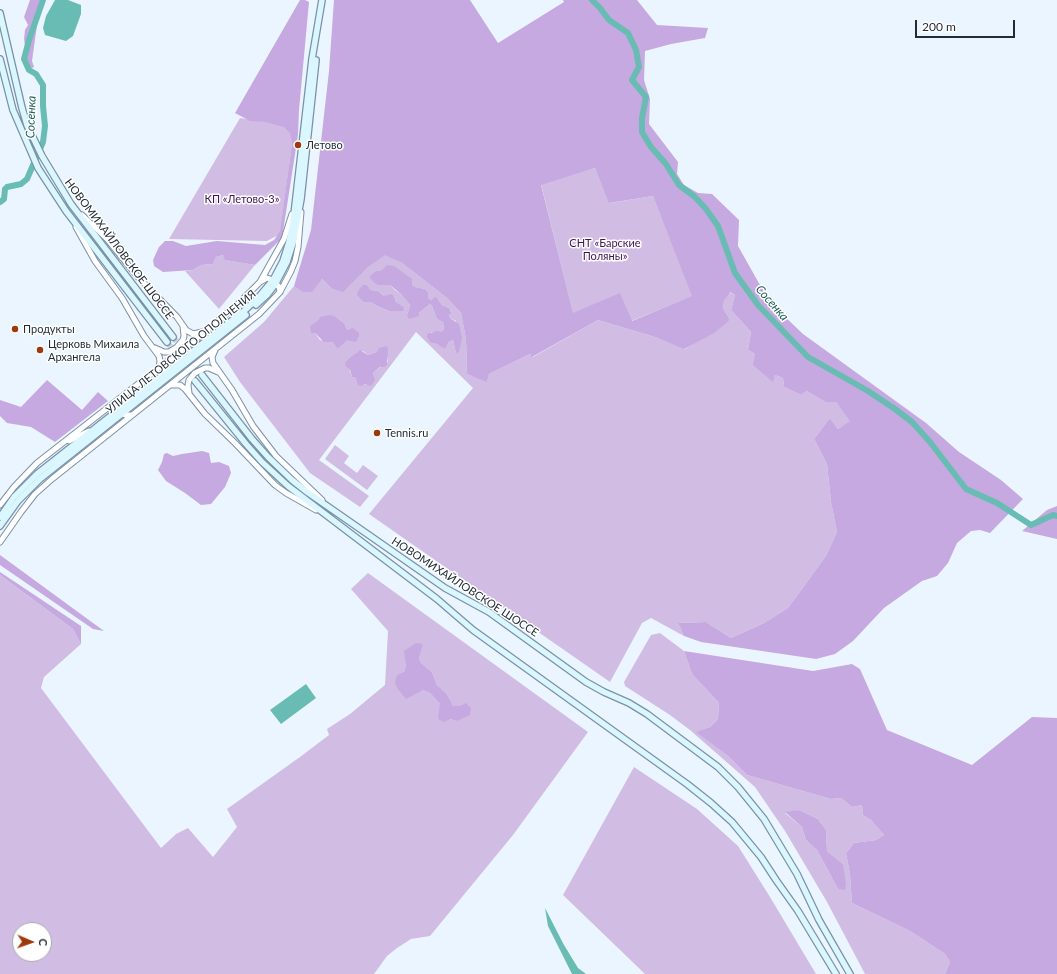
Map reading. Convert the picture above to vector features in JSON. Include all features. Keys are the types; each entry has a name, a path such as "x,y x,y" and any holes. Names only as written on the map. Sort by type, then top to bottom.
{"main road":[{"name":"УЛИЦА ЛЕТОВСКОГО ОПОЛЧЕНИЯ","path":"0,526 18,501 34,483 120,412 246,315 267,295 275,281 283,261 289,242 298,200 312,59 322,0"},
{"name":"НОВОМИХАЙЛОВСКОЕ ШОССЕ","path":"0,12 22,108 36,145 71,204 173,337"},
{"name":"НОВОМИХАЙЛОВСКОЕ ШОССЕ","path":"0,59 13,110 38,168 66,211 167,342"},
{"name":"НОВОМИХАЙЛОВСКОЕ ШОССЕ","path":"202,375 252,440 292,480 445,588 489,612 586,682 629,703 647,714 718,767 738,787 764,819 797,874 819,920 850,974"},
{"name":"НОВОМИХАЙЛОВСКОЕ ШОССЕ","path":"195,381 246,444 262,462 288,486 437,599 473,630 687,784 732,822 761,857 798,911 836,974"},
{"name":"УЛИЦА ЛЕТОВСКОГО ОПОЛЧЕНИЯ","path":"0,517 14,497 37,474 95,428 120,412"}],"street":[{"path":"260,282 284,239 298,200"},
{"path":"0,542 35,494 131,415 259,314 280,292 291,271 298,247 298,200"},
{"path":"71,204 107,239 138,277 169,308 189,332 192,334 206,331"},
{"path":"66,211 95,261 122,298 144,336 160,358 158,368"},
{"path":"0,505 14,487 26,475 59,446 206,331 239,303 260,282 267,278 275,281 280,292"},
{"path":"154,348 164,352 177,348 181,344 184,336 182,324"},
{"path":"217,348 213,354 212,360 253,426 276,456 330,508"},
{"path":"189,394 189,380 195,373 205,368 214,370 220,374"},
{"path":"169,386 176,384 183,386 205,414 275,485 286,493 324,514"},
{"path":"119,399 117,405 120,412 125,415 131,415"},
{"path":"59,446 95,428"}],"green space":[{"name":"КП «Летово-3»","path":"240,118 285,125 293,136 280,234 267,241 169,239"},
{"name":"СНТ «Барские Поляны»","path":"595,168 610,203 653,196 693,296 631,321 620,294 573,314 541,184"},
{"path":"385,254 402,263 447,298 461,313 466,339 467,374 487,381 489,374 530,354 533,357 598,320 655,337 685,349 730,320 723,308 724,301 729,292 735,295 731,310 751,332 748,350 755,354 773,381 775,375 783,378 784,387 801,395 807,391 825,402 836,402 851,421 838,429 830,418 814,439 827,464 831,502 837,532 826,556 788,608 764,623 731,638 706,622 678,623 684,636 651,618 642,623 610,682 369,514 473,388 416,332 319,460 369,496 360,507 310,473 240,382 224,357 264,322 294,286 303,291 322,279 331,288 367,268","holes":["382,270 415,287 425,289 428,292 428,298 431,300 436,296 442,305 449,308 452,314 449,315 450,318 456,321 456,353 453,340 449,342 446,348 431,343 431,332 441,332 444,329 443,322 437,319 432,306 430,304 419,313 407,315 410,305 401,294 390,285 377,285 373,279 376,271","367,285 371,290 378,291 384,296 394,296 396,302 403,311 389,311 371,302","336,317 345,324 348,330 347,339 340,347 333,342 320,340 315,333","363,351 368,355 377,352 387,355 388,362 375,371 367,385 352,377 346,361 357,352"]},
{"path":"223,255 226,260 255,265 219,309 185,271 193,270 201,265 213,264 216,257"},
{"path":"335,445 349,456 344,463 357,473 363,465 378,476 367,490 325,459"},
{"path":"368,573 588,732 513,835 430,936 411,939 397,948 387,956 374,974 0,974 0,575 73,629 81,644 44,677 41,688 161,848 176,834 188,828 213,857 237,827 227,809 329,735 327,729 350,714 385,685 388,631 351,589","holes":["419,657 421,663 432,672 437,685 447,694 453,707 460,706 457,721 450,719 440,704 430,693 423,690 404,672 406,665"]},
{"path":"660,633 684,651 692,674 719,703 718,719 710,727 697,732 728,756 747,775 831,799 841,798 852,807 862,805 863,815 871,820 884,835 876,840 854,843 846,853 850,874 852,903 910,931 945,954 950,962 945,974 865,974 827,902 785,831 755,787 690,730 670,715 625,686 624,682 651,635","holes":["799,810 818,819 826,830 827,851 843,864 838,889 817,850 806,840 802,827 785,813"]},
{"path":"634,767 697,809 738,846 816,974 645,974 563,895"}],"shaded area":[{"path":"30,0 45,0 38,18 32,61 34,67 32,68 28,66 24,39 25,30 28,25 24,17"},
{"path":"55,0 68,0 81,5 81,14 73,36 66,41 45,35 43,28 46,16"},
{"path":"300,0 309,2 298,135 282,238 255,265 225,260 223,255 216,257 213,264 201,265 193,270 163,272 154,266 153,260 159,247 165,241 173,241 186,246 217,241 265,245 274,240 280,231 292,143 290,133 284,127 265,122 250,121 235,113"},
{"path":"334,0 470,0 498,43 564,2 563,0 637,0 657,25 708,28 705,38 671,44 645,51 644,80 650,99 649,124 678,162 677,174 684,185 698,193 712,194 739,220 738,246 760,285 778,310 803,334 926,423 959,452 1001,480 1023,499 990,533 980,530 971,531 957,543 948,563 937,576 922,581 884,608 853,641 835,654 816,659 701,642 684,636 678,623 706,622 731,638 764,623 788,608 826,556 837,532 831,502 827,464 814,439 830,418 838,429 850,421 836,402 825,402 807,391 801,395 784,387 783,378 775,375 773,382 753,365 755,354 748,350 751,332 731,310 735,295 730,292 724,301 723,308 730,320 714,333 684,349 655,337 598,320 532,357 530,354 489,374 487,382 467,374 466,339 461,313 447,298 402,263 385,255 367,268 343,292 331,288 322,279 312,292 303,292 294,286 311,230 329,71","holes":["595,168 609,203 653,196 692,296 632,321 620,293 573,313 541,185"]},
{"path":"387,265 394,266 412,279 412,285 415,287 425,289 428,292 428,298 431,300 436,296 442,305 449,308 452,314 449,315 450,318 459,324 462,338 459,352 456,353 453,340 449,342 446,348 443,348 437,344 431,343 427,337 427,334 437,331 441,332 444,329 443,322 437,319 430,304 419,313 419,316 409,319 407,315 410,305 401,294 390,285 377,285 370,278 370,276 376,271 382,270"},
{"path":"363,285 367,285 371,290 378,291 384,296 391,294 394,296 396,302 404,308 403,311 389,311 371,302 364,302 357,295 358,291"},
{"path":"330,315 336,317 345,324 348,330 353,328 359,333 356,342 347,340 337,348 333,342 324,342 315,333 311,333 310,326 319,320 320,317"},
{"path":"386,346 388,348 387,365 380,367 375,371 373,374 375,380 371,386 364,384 361,386 358,385 356,378 352,377 350,370 345,365 346,361 360,350 368,355 377,352 379,348"},
{"path":"47,380 82,410 98,392 108,401 55,442 31,427 7,423 0,416 0,400 21,407"},
{"path":"202,451 209,453 211,463 219,462 229,466 231,473 225,487 211,504 201,505 166,481 158,470 164,454 167,453 173,456"},
{"path":"1057,506 1057,539 1022,531 1047,510"},
{"path":"0,555 104,631 93,629 0,565"},
{"path":"0,572 81,626 81,644 73,629 0,575"},
{"path":"416,643 423,644 419,657 421,663 432,672 437,685 447,694 453,706 460,706 466,703 471,708 470,715 457,721 450,719 444,722 438,719 440,704 430,693 423,690 406,699 397,688 395,682 397,675 404,672 406,665 404,651"},
{"path":"684,651 813,671 852,664 860,669 887,730 972,765 1032,717 1057,718 1057,974 945,974 950,962 945,954 910,931 852,903 850,874 846,853 854,843 876,840 884,835 871,820 863,815 862,805 852,807 841,798 831,799 747,775 728,756 696,732 710,727 718,719 719,703 692,674"},
{"path":"306,684 316,698 281,724 270,710"},
{"path":"799,810 818,819 826,830 827,851 843,864 846,884 845,890 838,889 817,850 806,840 802,827 785,812"},
{"path":"545,908 578,968 586,974 572,974 548,926"}],"waterway":[{"name":"Сосенка","path":"0,202 4,199 5,189 7,187 21,184 27,179 43,142 45,126 43,85 36,74 29,70 24,59 43,0"},
{"name":"Сосенка","path":"592,0 609,20 628,33 636,50 639,67 632,80 646,97 642,118 642,132 651,147 666,164 679,185 695,197 718,226 735,273 758,305 808,357 868,391 912,422 930,442 966,489 997,503 1031,525 1053,515 1057,516"}],"tunnel":[{"path":"173,337 202,375"},
{"path":"167,342 195,380"}],"place":[{"name":"Летово","path":"298,145"},
{"name":"Продукты","path":"15,329"},
{"name":"Церковь Михаила Архангела","path":"40,350"},
{"name":"Tennis.ru","path":"377,433"}]}
